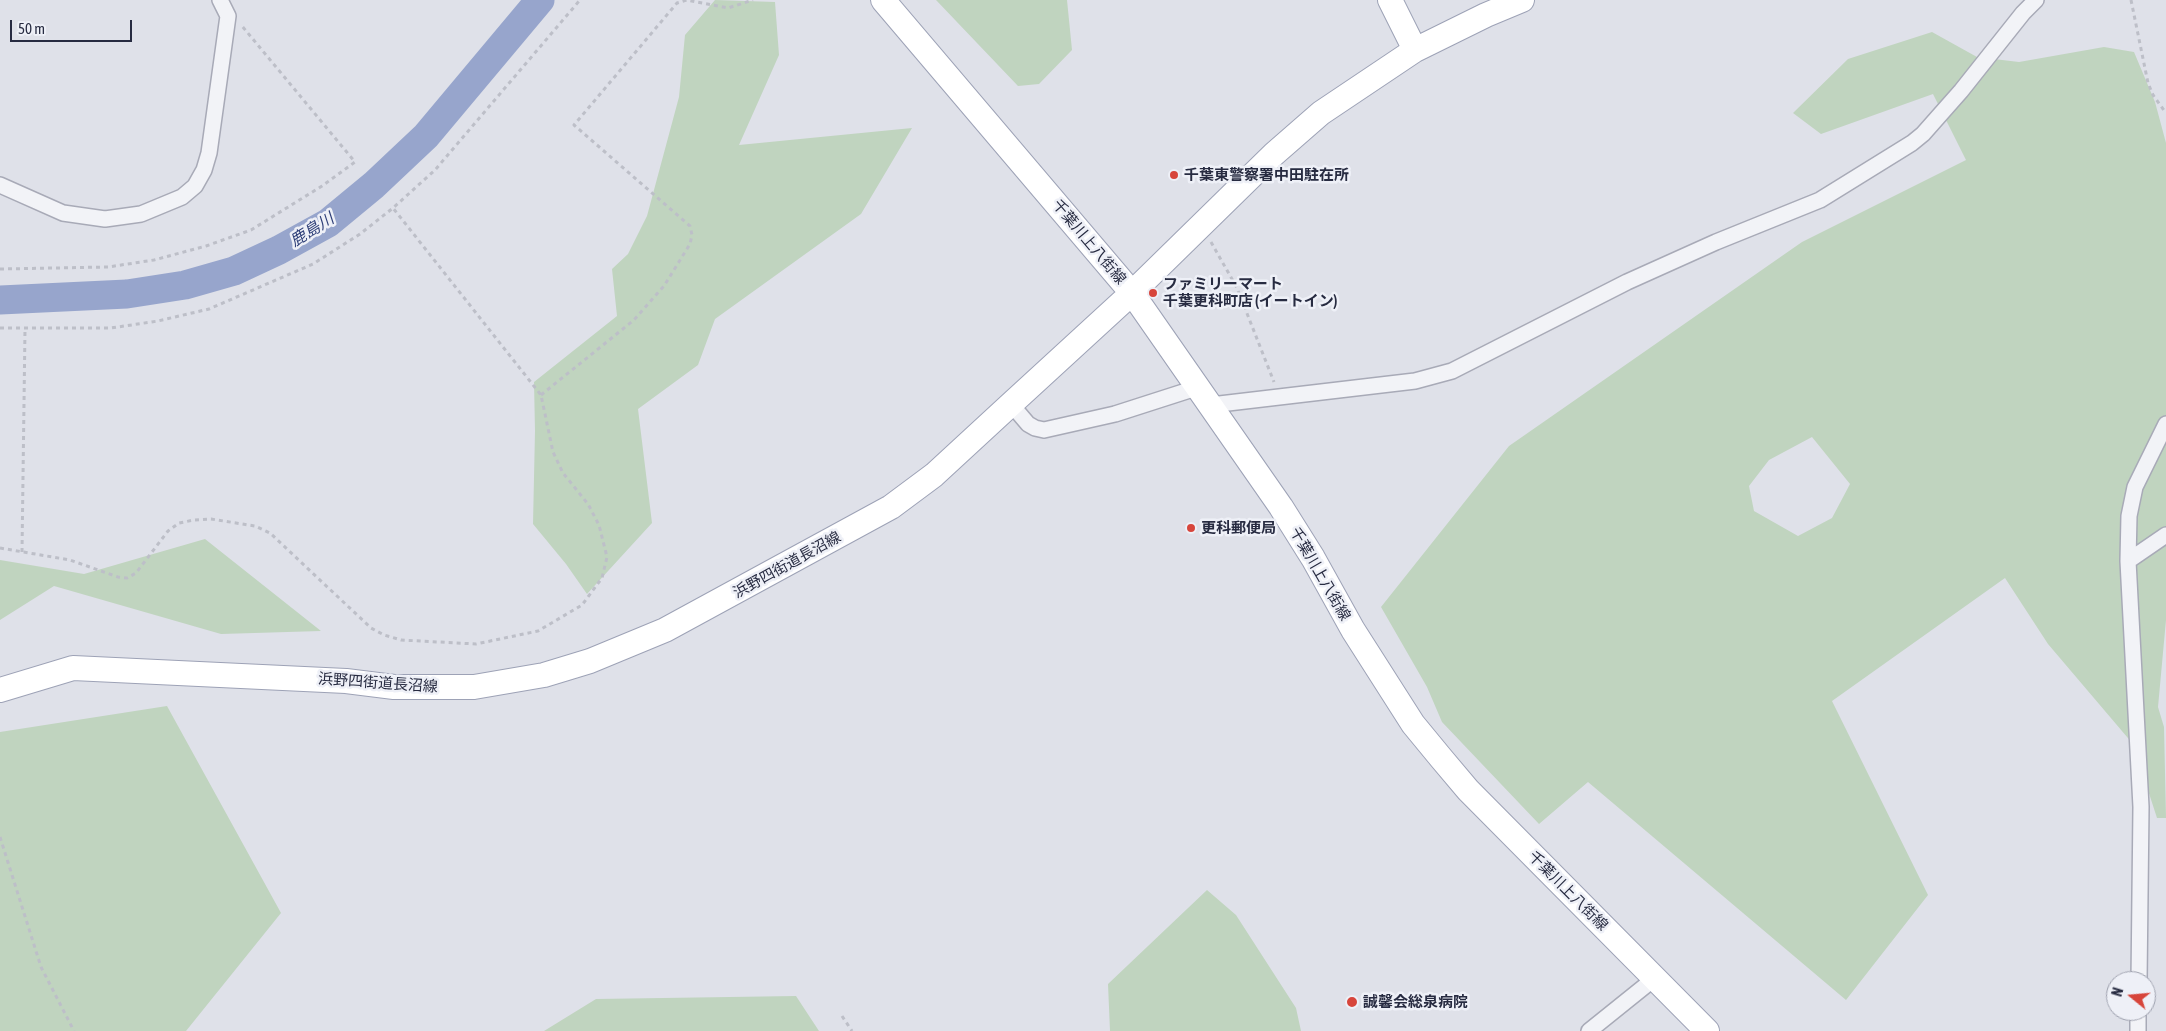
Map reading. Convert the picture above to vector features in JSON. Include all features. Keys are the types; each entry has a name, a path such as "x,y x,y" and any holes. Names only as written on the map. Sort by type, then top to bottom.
{"main road":[{"name":"千葉川上八街線","path":"883,0 1132,293 1281,507 1313,558 1352,630 1414,724 1468,790 1707,1031"},
{"path":"1390,0 1415,50"},
{"name":"浜野四街道長沼線","path":"0,690 73,668 346,681 394,687 474,687 544,674 590,661 665,630 891,507 934,475 1012,404 1132,293 1274,154 1321,113 1415,50 1486,15 1522,0"}],"street":[{"path":"0,185 63,213 105,219 141,214 182,197 195,186 204,170 209,153 228,16 220,0"},
{"path":"1012,404 1028,424 1044,430 1205,396 1280,397 1416,381 1452,371 1627,282 1716,242 1820,200 1912,143 1923,134 1961,91 2022,13 2036,0"},
{"path":"2139,971 2141,807 2128,561 2129,516 2135,487 2166,424"},
{"path":"2128,561 2166,535"},
{"path":"1589,1031 1655,978"}],"path":[{"path":"0,328 110,328 158,321 209,309 312,264 360,234 393,208 435,170 580,0"},
{"path":"541,395 634,320 664,286 690,244 692,235 690,226 574,125 678,3 687,0 728,8 752,0"},
{"path":"2131,0 2148,83 2153,95 2166,113"},
{"path":"0,269 108,267 154,260 206,246 252,230 315,191 355,162 240,24 228,16"},
{"path":"0,548 70,560 118,577 127,578 136,573 168,531 179,523 211,519 238,522 255,526 270,533 371,628 384,635 401,640 476,644 538,631 582,605 602,578 607,557 599,525 592,511 563,473 553,452 541,395 393,208"},
{"path":"1198,228 1212,243 1237,288 1280,397"},
{"path":"22,552 25,329"},
{"path":"0,838 41,967 74,1031"},
{"path":"842,1016 852,1031"}],"green space":[{"path":"715,0 775,2 779,55 739,145 912,128 861,214 715,319 698,365 638,409 652,523 587,594 566,564 533,524 534,382 617,316 612,269 628,254 647,216 679,97 685,35"},
{"path":"936,0 1067,0 1072,50 1039,84 1018,86"},
{"path":"1932,32 1977,57 2019,62 2104,47 2134,52 2155,102 2166,143 2166,620 2158,707 2164,727 2166,818 2157,818 2133,744 2048,644 2005,578 1832,701 1928,895 1846,1000 1588,782 1539,824 1442,722 1427,687 1381,607 1509,446 1802,242 1966,160 1933,94 1821,134 1793,113 1848,59","holes":["1812,437 1850,484 1832,518 1798,536 1754,511 1749,486 1769,460"]},
{"path":"205,539 321,631 221,634 54,586 0,620 0,560 84,574"},
{"path":"167,706 281,913 186,1031 0,1031 0,732"},
{"path":"1207,890 1236,915 1296,1008 1301,1031 1110,1031 1108,984"},
{"path":"796,996 819,1031 544,1031 596,999"}],"waterway":[{"name":"鹿島川","path":"0,300 127,294 185,285 234,271 279,250 328,223 374,185 426,136 540,0"}],"place":[{"name":"千葉東警察署中田駐在所","path":"1174,175"},
{"name":"ファミリーマート 千葉更科町店 (イートイン)","path":"1153,293"},
{"name":"更科郵便局","path":"1191,528"},
{"name":"誠馨会総泉病院","path":"1352,1002"}]}
